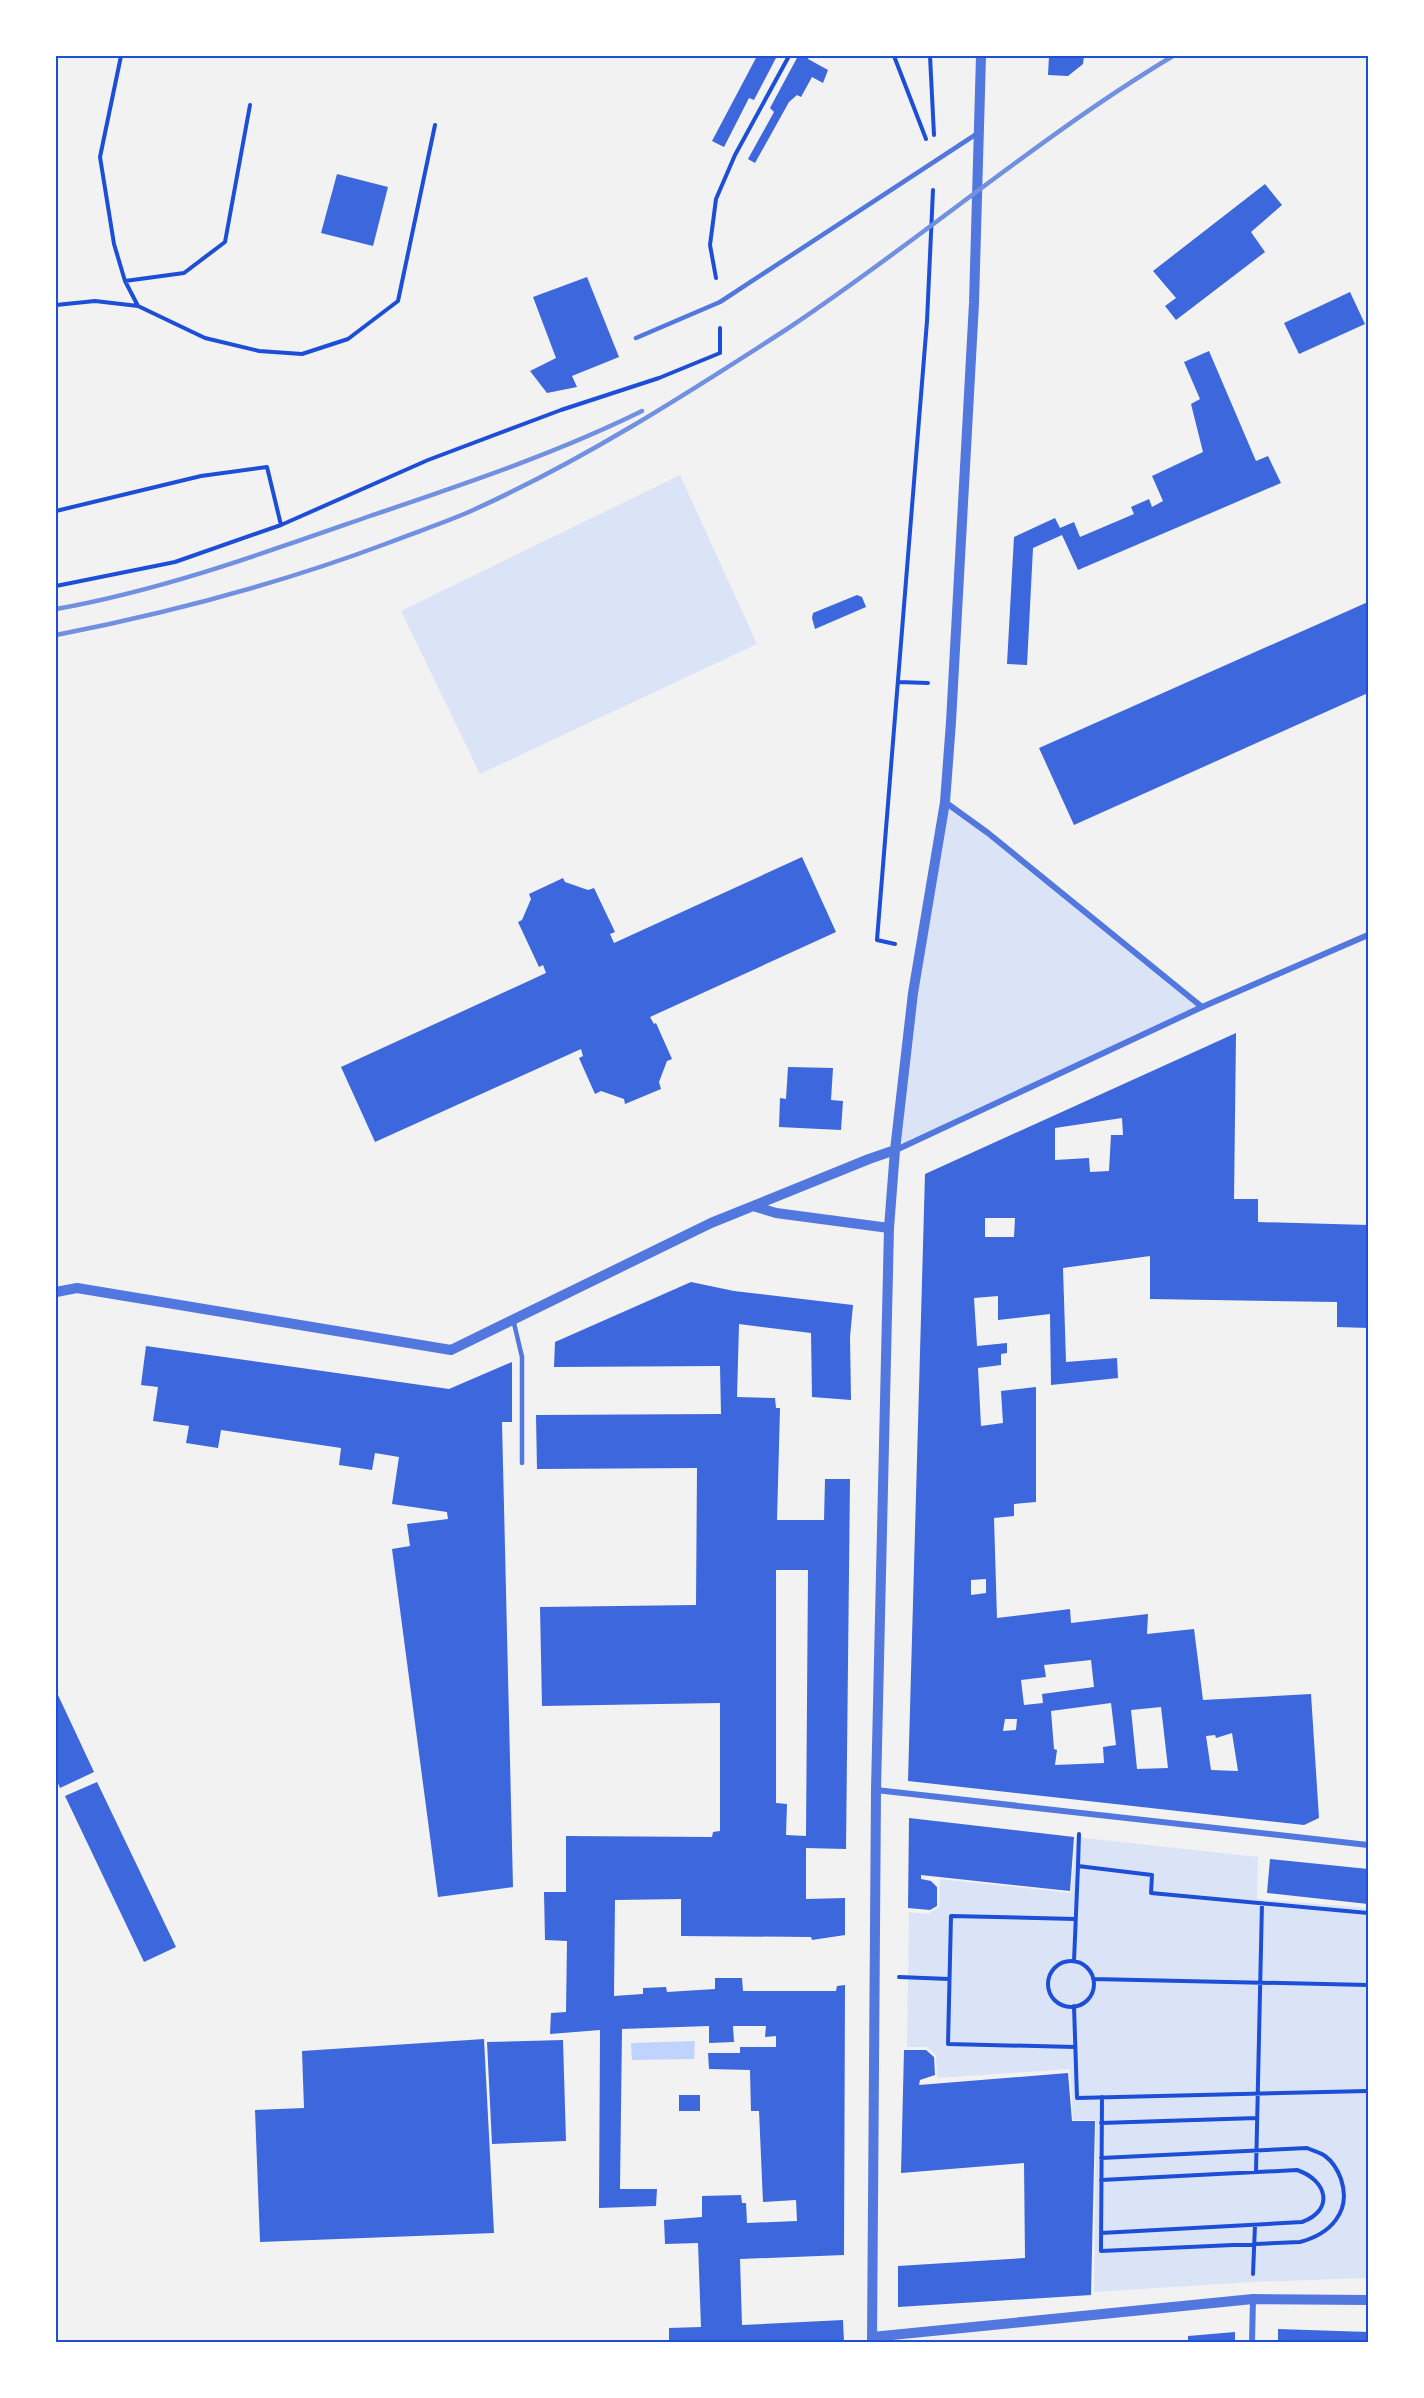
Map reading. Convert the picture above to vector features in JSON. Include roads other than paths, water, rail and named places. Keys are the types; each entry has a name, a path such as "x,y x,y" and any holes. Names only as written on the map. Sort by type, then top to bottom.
{"street":[{"path":"981,56 975,292 945,802 919,949 895,1150 889,1228 876,1790 872,2340 1253,2299 1368,2300"},
{"path":"945,802 988,833 1202,1006"},
{"path":"56,1292 78,1288 451,1350 711,1223 895,1150 1202,1006 1368,935"},
{"path":"753,1206 776,1213 889,1228"},
{"path":"876,1790 1368,1845"},
{"path":"1252,2343 1253,2299"}],"lane":[{"path":"636,338 720,302 978,133"},
{"path":"513,1320 522,1357 522,1463"}],"water":[{"path":"695,2041 694,2059 632,2060 631,2043"}],"railway":[{"path":"56,635 182,607 306,572 461,515 553,471 671,402 787,329 836,296 1074,121 1173,56"},
{"path":"56,609 136,592 254,556 508,468 609,427 642,411"}]}
